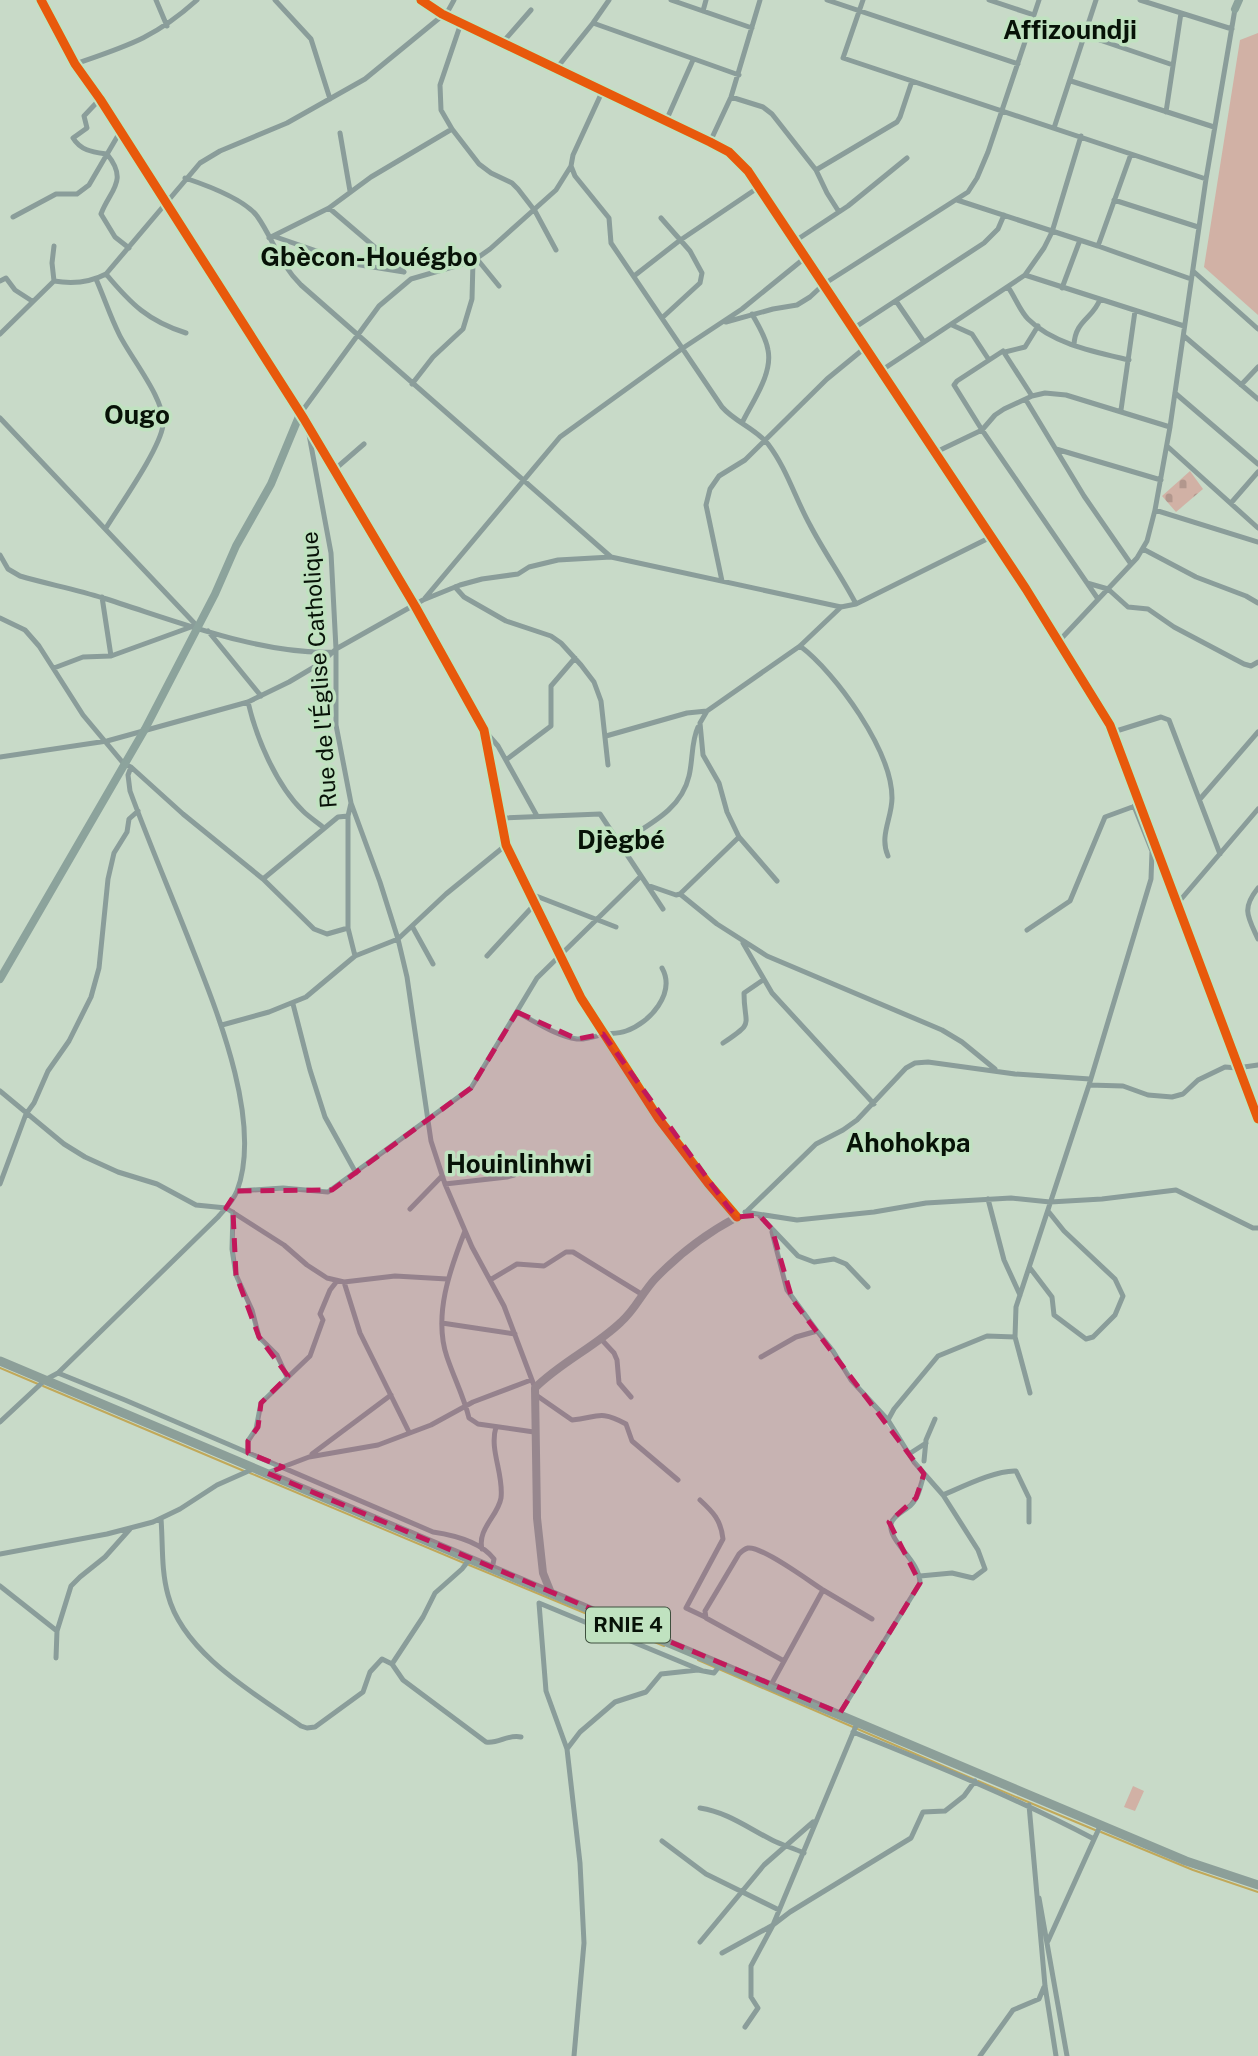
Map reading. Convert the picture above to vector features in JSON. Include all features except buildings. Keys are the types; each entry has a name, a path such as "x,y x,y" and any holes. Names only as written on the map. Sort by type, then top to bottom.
{"main road":[{"name":"RNIE 4","path":"0,1361 256,1468 467,1563 492,1569 551,1593 1202,1867 1258,1885"}],"street":[{"path":"41,0 75,64 307,424 415,606 484,730 506,845 581,998 659,1119 737,1217"},
{"path":"156,0 167,26"},
{"path":"75,64 134,44 167,26 197,0"},
{"path":"275,0 311,39 330,99"},
{"path":"421,0 442,15 710,142 739,161 936,452 1059,641 1113,732 1152,851 1151,878 1020,1295 1014,1321 1015,1337 1030,1393"},
{"path":"54,281 69,284 96,279 106,274 200,163 220,151 287,123 372,74 448,11 454,0"},
{"path":"556,69 609,0"},
{"path":"671,0 752,28"},
{"path":"703,11 706,0"},
{"path":"710,142 739,75 760,0"},
{"path":"827,0 1018,64"},
{"path":"863,0 843,58 1206,179"},
{"path":"989,0 1034,15"},
{"path":"720,324 797,305 824,284 968,192 977,178 1039,0"},
{"path":"1054,128 1096,0"},
{"path":"1140,0 1232,29"},
{"path":"1059,641 1143,550 1151,531 1167,446 1198,227 1236,3"},
{"path":"503,42 531,10"},
{"path":"1166,112 1181,13"},
{"path":"461,23 439,91 441,110 479,164 512,183 535,211 556,250"},
{"path":"593,23 739,75"},
{"path":"1085,35 1173,65"},
{"path":"666,122 693,60"},
{"path":"1071,80 1214,127"},
{"path":"816,170 897,122 912,81"},
{"path":"0,979 128,766 200,628 236,546 271,484 300,414 373,311 411,279 475,260 535,211 556,190 571,166 602,92"},
{"path":"731,97 769,110 816,170 839,212"},
{"path":"100,99 84,116 87,128 73,138 78,146 91,152 107,154 114,163 118,178 115,191 101,214 116,237 130,248"},
{"path":"271,237 329,208 350,191 452,129"},
{"path":"13,217 55,194 77,194 89,185 120,132"},
{"path":"340,133 350,191"},
{"path":"881,370 1025,275 1052,232 1081,136"},
{"path":"1098,246 1130,154"},
{"path":"795,241 839,212 907,158"},
{"path":"571,166 575,176 609,218 611,243 722,407 765,441 788,475 811,529 856,604"},
{"path":"185,178 213,188 249,209 271,237 290,274 357,336 611,557"},
{"path":"634,276 679,241 759,187"},
{"path":"957,200 1191,279"},
{"path":"1114,200 1198,227"},
{"path":"329,208 411,279"},
{"path":"854,328 984,243 998,229 1004,215"},
{"path":"661,218 690,251 700,267 702,278 695,288 663,317"},
{"path":"271,237 354,264 404,272"},
{"path":"1062,288 1080,240"},
{"path":"54,246 54,281"},
{"path":"0,759 9,755 107,741 248,702 321,663 334,650 415,606 481,534 560,438 720,324 806,257"},
{"path":"475,260 499,286"},
{"path":"412,384 433,358 463,329 472,299 475,260"},
{"path":"1193,271 1258,329"},
{"path":"106,274 131,303 152,320 186,333"},
{"path":"1025,275 1184,326"},
{"path":"0,281 6,278 15,290 32,301"},
{"path":"96,279 120,336 162,412 163,422 156,444 107,528"},
{"path":"0,334 54,281"},
{"path":"1009,287 1026,317 1055,337 1081,349 1129,360"},
{"path":"1074,345 1082,320 1097,307 1100,299"},
{"path":"896,301 924,342"},
{"path":"1121,410 1135,311"},
{"path":"742,423 765,374 769,355 764,336 752,314"},
{"path":"952,325 972,334 989,360"},
{"path":"1038,326 1026,347 1001,352 957,381 954,386 1098,599"},
{"path":"1184,336 1258,399"},
{"path":"722,581 706,505 707,494 719,476 740,464 827,379 866,347"},
{"path":"1004,352 1055,449 1131,564"},
{"path":"1241,385 1258,367"},
{"path":"936,452 982,430 998,413 1045,393 1066,395 1170,427"},
{"path":"1175,393 1258,464"},
{"path":"0,418 107,528 261,695"},
{"name":"Rue de l'Église Catholique","path":"307,424 331,553 336,725 351,803 348,816 348,928 355,956"},
{"path":"334,470 364,443"},
{"path":"1167,446 1258,528"},
{"path":"1055,449 1160,480"},
{"path":"1231,503 1258,472"},
{"path":"1155,510 1258,542"},
{"path":"423,600 455,587 482,579 518,574 558,560 611,557 841,607 856,604 991,537"},
{"path":"1143,550 1196,577 1258,603"},
{"path":"0,555 8,569 20,576 102,597 235,639 301,651 334,650"},
{"path":"1086,583 1108,589 1128,607 1148,609 1174,627 1244,664 1251,666 1258,662"},
{"path":"455,587 464,597 506,621 551,636 575,658 598,691 608,765"},
{"path":"102,597 111,656"},
{"path":"620,844 671,810 680,799 690,775 695,736 707,711 800,646 841,607"},
{"path":"0,618 25,629 54,668 83,715 128,766 263,880 320,933 327,934 348,928"},
{"path":"54,668 83,657 111,656 200,628"},
{"path":"800,646 828,673 871,733 883,757 892,797 884,846 888,856"},
{"path":"506,760 551,726 551,687 575,658"},
{"path":"248,702 261,743 291,797 324,828"},
{"path":"606,736 687,713 707,711"},
{"path":"1113,732 1161,717 1166,718 1171,724 1220,853"},
{"path":"699,723 703,755 716,776 727,812 739,836 777,881"},
{"path":"484,730 506,760 537,817"},
{"path":"1200,799 1258,732"},
{"path":"0,1422 45,1380 58,1373 226,1208 237,1191 244,1142 243,1118 222,1025 138,811 128,779 128,766"},
{"path":"351,803 398,939 412,1012 426,1121 444,1184 504,1306 534,1387 540,1549 543,1573 551,1593"},
{"path":"1138,805 1258,1119"},
{"path":"1027,930 1070,901 1105,817 1138,805"},
{"path":"1177,904 1258,809"},
{"path":"0,1184 26,1114 91,998 99,968 108,879 114,853 127,832 130,818 138,811"},
{"path":"499,818 600,814 663,909"},
{"path":"263,880 338,817 348,816"},
{"path":"647,885 680,894 739,836"},
{"path":"222,1025 293,1004 306,997 355,956 398,939 446,894 506,845"},
{"path":"1151,878 1166,874"},
{"path":"237,1191 283,1188 328,1192 471,1088 537,978 641,876"},
{"path":"1258,888 1246,910 1258,939"},
{"path":"528,893 616,928"},
{"path":"680,894 767,956 942,1030 962,1042 998,1071"},
{"path":"487,956 534,905"},
{"path":"412,926 432,964"},
{"path":"741,940 772,993 874,1104"},
{"path":"517,1012 577,1039 629,1031 657,1008 667,987 662,968"},
{"path":"723,1043 744,1029 748,1020 744,993 763,979"},
{"path":"293,1004 325,1117 356,1173"},
{"path":"267,1473 309,1457 378,1445 440,1420 466,1405 534,1387 623,1321 655,1279 678,1258 699,1241 745,1212 816,1144 843,1130 874,1104 906,1068 915,1063 928,1062 1123,1086 1154,1096 1172,1097 1184,1094 1198,1080 1229,1066 1237,1068 1258,1065"},
{"path":"0,1091 64,1144 106,1167 157,1184 196,1205 226,1208 284,1245 318,1273 341,1281 396,1276 447,1279"},
{"path":"444,1184 508,1177 514,1175 522,1166"},
{"path":"410,1209 442,1176"},
{"path":"745,1212 797,1220 874,1212 926,1203 1011,1198 1050,1202 1176,1190 1253,1228 1258,1228"},
{"path":"988,1199 1004,1260 1020,1295"},
{"path":"1030,1268 1052,1297 1054,1315 1086,1339 1093,1337 1122,1304 1123,1296 1115,1279 1064,1231 1048,1211"},
{"path":"233,1212 232,1249 236,1275 252,1310 259,1337 277,1355 287,1377"},
{"path":"759,1215 805,1261 834,1259 846,1264 868,1287"},
{"path":"772,1228 787,1290 833,1351 851,1380 888,1420 909,1454 943,1495 978,1550 985,1569 973,1578 952,1573 920,1576"},
{"path":"465,1231 447,1279 442,1323 446,1356 469,1418 478,1424 534,1432"},
{"path":"491,1280 517,1264 544,1266 566,1252 573,1252 643,1295"},
{"path":"248,1452 248,1441 257,1429 261,1403 310,1356 323,1320 320,1314 330,1290 341,1281"},
{"path":"341,1281 360,1333 409,1432"},
{"path":"442,1323 515,1334"},
{"path":"761,1357 796,1337 817,1331"},
{"path":"888,1420 938,1356 987,1336 1015,1337"},
{"path":"601,1339 614,1353 619,1383 632,1397"},
{"path":"58,1373 433,1532 455,1536 482,1549 494,1559 492,1569"},
{"path":"534,1387 572,1420 594,1414 605,1415 626,1424 632,1441 678,1480"},
{"path":"309,1457 391,1395"},
{"path":"924,1461 926,1443 935,1419"},
{"path":"482,1549 482,1536 500,1504 501,1496 498,1459 494,1448 496,1427"},
{"path":"909,1454 926,1443"},
{"path":"0,1554 130,1529 161,1519 217,1485 256,1468"},
{"path":"943,1495 992,1476 1016,1471 1029,1498 1029,1522"},
{"path":"840,1713 916,1588 920,1576 891,1527 894,1518 916,1498 924,1474"},
{"path":"699,1500 717,1517 722,1526 723,1539 686,1608 783,1661"},
{"path":"161,1519 164,1576 172,1609 180,1623 216,1664 301,1726 315,1727 363,1692 370,1672 382,1659 392,1664 403,1680 486,1742 493,1743 512,1735 521,1737"},
{"path":"56,1658 57,1631 71,1586 105,1557 130,1529"},
{"path":"706,1618 705,1611 739,1554 752,1548 771,1556 872,1619"},
{"path":"392,1664 423,1617 435,1593 467,1563"},
{"path":"0,1586 57,1631"},
{"path":"771,1685 823,1590"},
{"path":"574,2056 584,1942 580,1863 566,1749 546,1691 539,1603 703,1671 714,1673 721,1664"},
{"path":"566,1749 580,1731 615,1702 646,1692 661,1674 703,1671"},
{"path":"745,2027 758,2008 751,1997 751,1966 773,1925 858,1721"},
{"path":"853,1732 975,1781 1094,1839"},
{"path":"722,1953 773,1925 911,1838 923,1812 945,1811 964,1796 975,1781"},
{"path":"1032,1795 1029,1805 1045,1986 1056,2056"},
{"path":"700,1808 738,1821 804,1853"},
{"path":"700,1942 764,1865 816,1819"},
{"path":"1048,1941 1101,1824"},
{"path":"662,1841 688,1862 741,1893 779,1910"},
{"path":"1038,1895 1067,2056"},
{"path":"980,2056 1013,2010 1038,1999 1045,1986"}],"highlighted area":[{"path":"517,1012 577,1039 603,1034 728,1207 737,1217 759,1215 772,1229 792,1299 924,1474 916,1498 889,1522 920,1583 840,1713 267,1473 283,1467 248,1453 248,1441 258,1427 261,1403 288,1376 259,1337 236,1275 233,1212 226,1208 237,1191 332,1190 471,1088"}],"green space":[{"path":"1258,33 1258,315 1204,267 1240,40"},
{"path":"1190,471 1203,489 1176,512 1162,496"},
{"path":"1133,1786 1144,1791 1135,1811 1124,1807"}],"waterway":[{"path":"0,1368 38,1384"},
{"path":"43,1386 244,1471"},
{"path":"250,1473 464,1563"},
{"path":"469,1565 664,1646"},
{"path":"698,1660 973,1779"},
{"path":"978,1781 1095,1830"},
{"path":"1101,1832 1193,1870 1258,1892"}],"cycle path":[{"path":"41,0 75,64 304,419 415,606 484,730 506,845 581,998 659,1119 737,1217"},
{"path":"421,0 442,14 710,142 729,152 748,171 1026,589 1110,725 1258,1119"}],"district":[{"name":"Affizoundji","path":"1070,30"},
{"name":"Gbècon-Houégbo","path":"369,257"},
{"name":"Ougo","path":"137,415"},
{"name":"Djègbé","path":"621,840"},
{"name":"Ahohokpa","path":"908,1143"},
{"name":"Houinlinhwi","path":"519,1164"}]}
